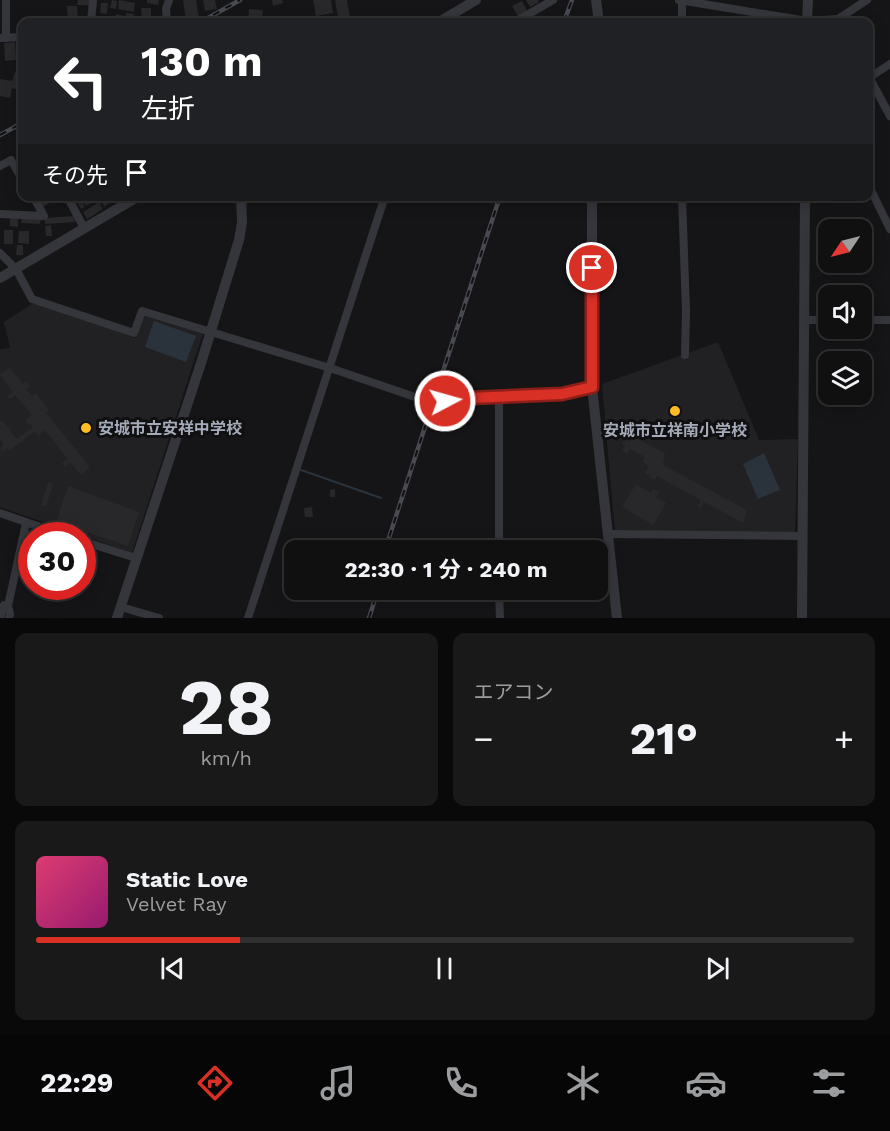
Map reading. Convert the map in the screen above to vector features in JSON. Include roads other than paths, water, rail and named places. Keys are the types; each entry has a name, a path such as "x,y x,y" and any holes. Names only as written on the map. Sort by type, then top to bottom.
{"street":[{"path":"3,38 6,0"},
{"path":"91,18 93,0"},
{"path":"166,18 169,0"},
{"path":"446,18 476,0"},
{"path":"522,18 553,0"},
{"path":"596,0 598,18"},
{"path":"682,18 681,0 784,18"},
{"path":"807,18 808,0"},
{"path":"842,18 856,3 867,0"},
{"path":"873,74 890,64"},
{"path":"873,84 890,116"},
{"path":"0,166 11,160 18,172"},
{"path":"873,194 890,229"},
{"path":"0,214 44,216 36,201"},
{"path":"70,201 84,228"},
{"path":"0,278 84,228 121,201"},
{"path":"159,618 119,613 239,240 242,223 241,201"},
{"path":"248,618 383,201"},
{"path":"592,201 592,387 617,618"},
{"path":"682,201 686,311 685,355"},
{"path":"802,618 805,201"},
{"path":"0,253 16,269 32,299 134,333 142,311 330,368 418,398 445,401 562,394 592,387"},
{"path":"804,320 818,320"},
{"path":"872,320 890,320"},
{"path":"499,397 499,540"},
{"path":"0,513 23,522"},
{"path":"608,534 802,536"},
{"path":"96,545 136,558"},
{"path":"0,618 18,553"},
{"path":"500,600 500,618"},
{"path":"4,605 10,614 9,618"}],"waterway":[{"path":"301,470 381,498"}],"railway":[{"path":"208,18 240,0"},
{"path":"565,18 572,0"},
{"path":"0,135 18,125"},
{"path":"388,540 498,201"},
{"path":"369,618 375,600"}],"place":[{"name":"安城市立祥南小学校","path":"675,411"},
{"name":"安城市立安祥中学校","path":"86,428"}]}
